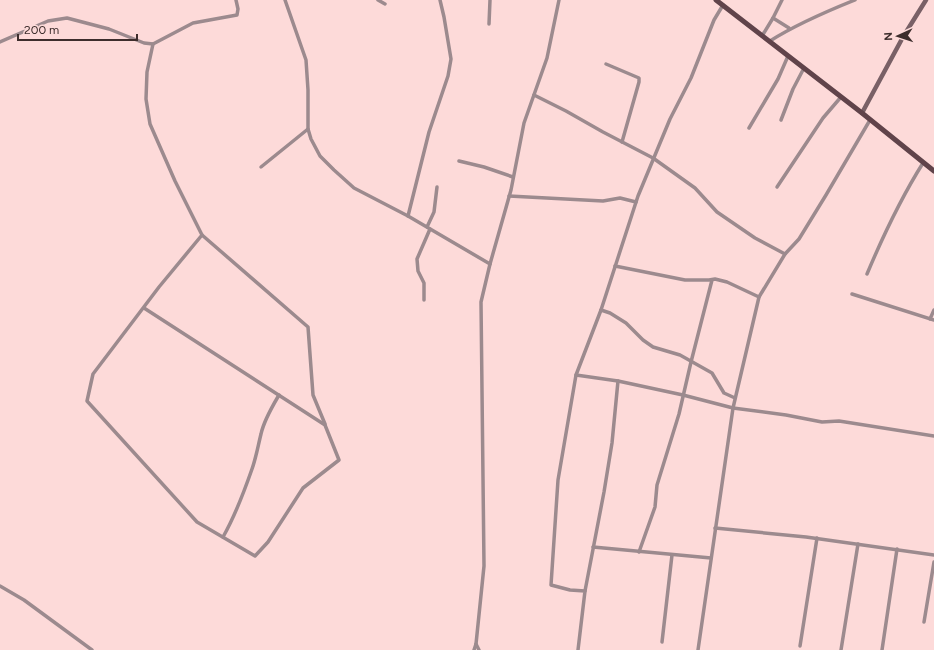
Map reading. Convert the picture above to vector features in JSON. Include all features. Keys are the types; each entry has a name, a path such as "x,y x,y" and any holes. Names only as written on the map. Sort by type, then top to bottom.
{"main road":[{"path":"716,0 934,171"}],"street":[{"path":"0,42 48,21 67,18 110,29 153,44 193,23 237,15 238,9 236,0"},
{"path":"285,0 306,60 308,129 310,139 320,156 354,188 408,216 490,264"},
{"path":"378,0 385,4"},
{"path":"408,216 429,132 448,76 451,59 440,0"},
{"path":"489,24 490,0"},
{"path":"474,650 476,644 484,566 481,302 509,196 524,124 547,58 559,0"},
{"path":"762,36 782,0"},
{"path":"770,41 789,28 855,0"},
{"path":"862,113 903,37 926,0"},
{"path":"585,591 570,590 551,584 558,480 576,375 600,310 636,202 653,158 670,119 691,78 714,20 723,6"},
{"path":"773,18 789,28"},
{"path":"153,44 147,72 146,99 150,124 175,182 202,235 308,327 313,395 339,460 303,488 268,542 255,556 196,522 87,401 93,374 159,287 202,235"},
{"path":"749,128 778,79 788,56"},
{"path":"606,64 639,78 622,142"},
{"path":"781,120 804,68"},
{"path":"534,94 653,158 695,188 717,212 755,238 785,254"},
{"path":"777,187 823,118 841,97"},
{"path":"698,650 733,408 759,297 785,254 799,239 826,196 870,120"},
{"path":"261,167 308,129"},
{"path":"459,161 484,167 513,177"},
{"path":"867,274 888,226 910,184 924,163"},
{"path":"424,300 424,283 418,271 417,259 434,212 437,187"},
{"path":"509,196 561,200 603,201 620,198 636,202"},
{"path":"615,266 685,280 712,280 727,282 759,297"},
{"path":"640,552 655,507 657,485 679,414 712,280"},
{"path":"852,294 932,320 934,310"},
{"path":"144,308 325,425"},
{"path":"600,310 610,313 622,320 643,340 653,347 680,356 712,373 724,393 735,398"},
{"path":"576,375 618,381 683,395 733,408 786,415 822,422 839,421 934,436"},
{"path":"578,650 585,591 612,443 618,381"},
{"path":"223,537 229,527 251,471 261,433 279,395"},
{"path":"715,528 817,538 934,555"},
{"path":"800,646 817,538"},
{"path":"841,650 858,544"},
{"path":"593,547 711,558"},
{"path":"882,650 897,549"},
{"path":"662,642 672,555"},
{"path":"924,622 934,562"},
{"path":"0,586 24,600 92,650"},
{"path":"476,644 479,650"}]}
